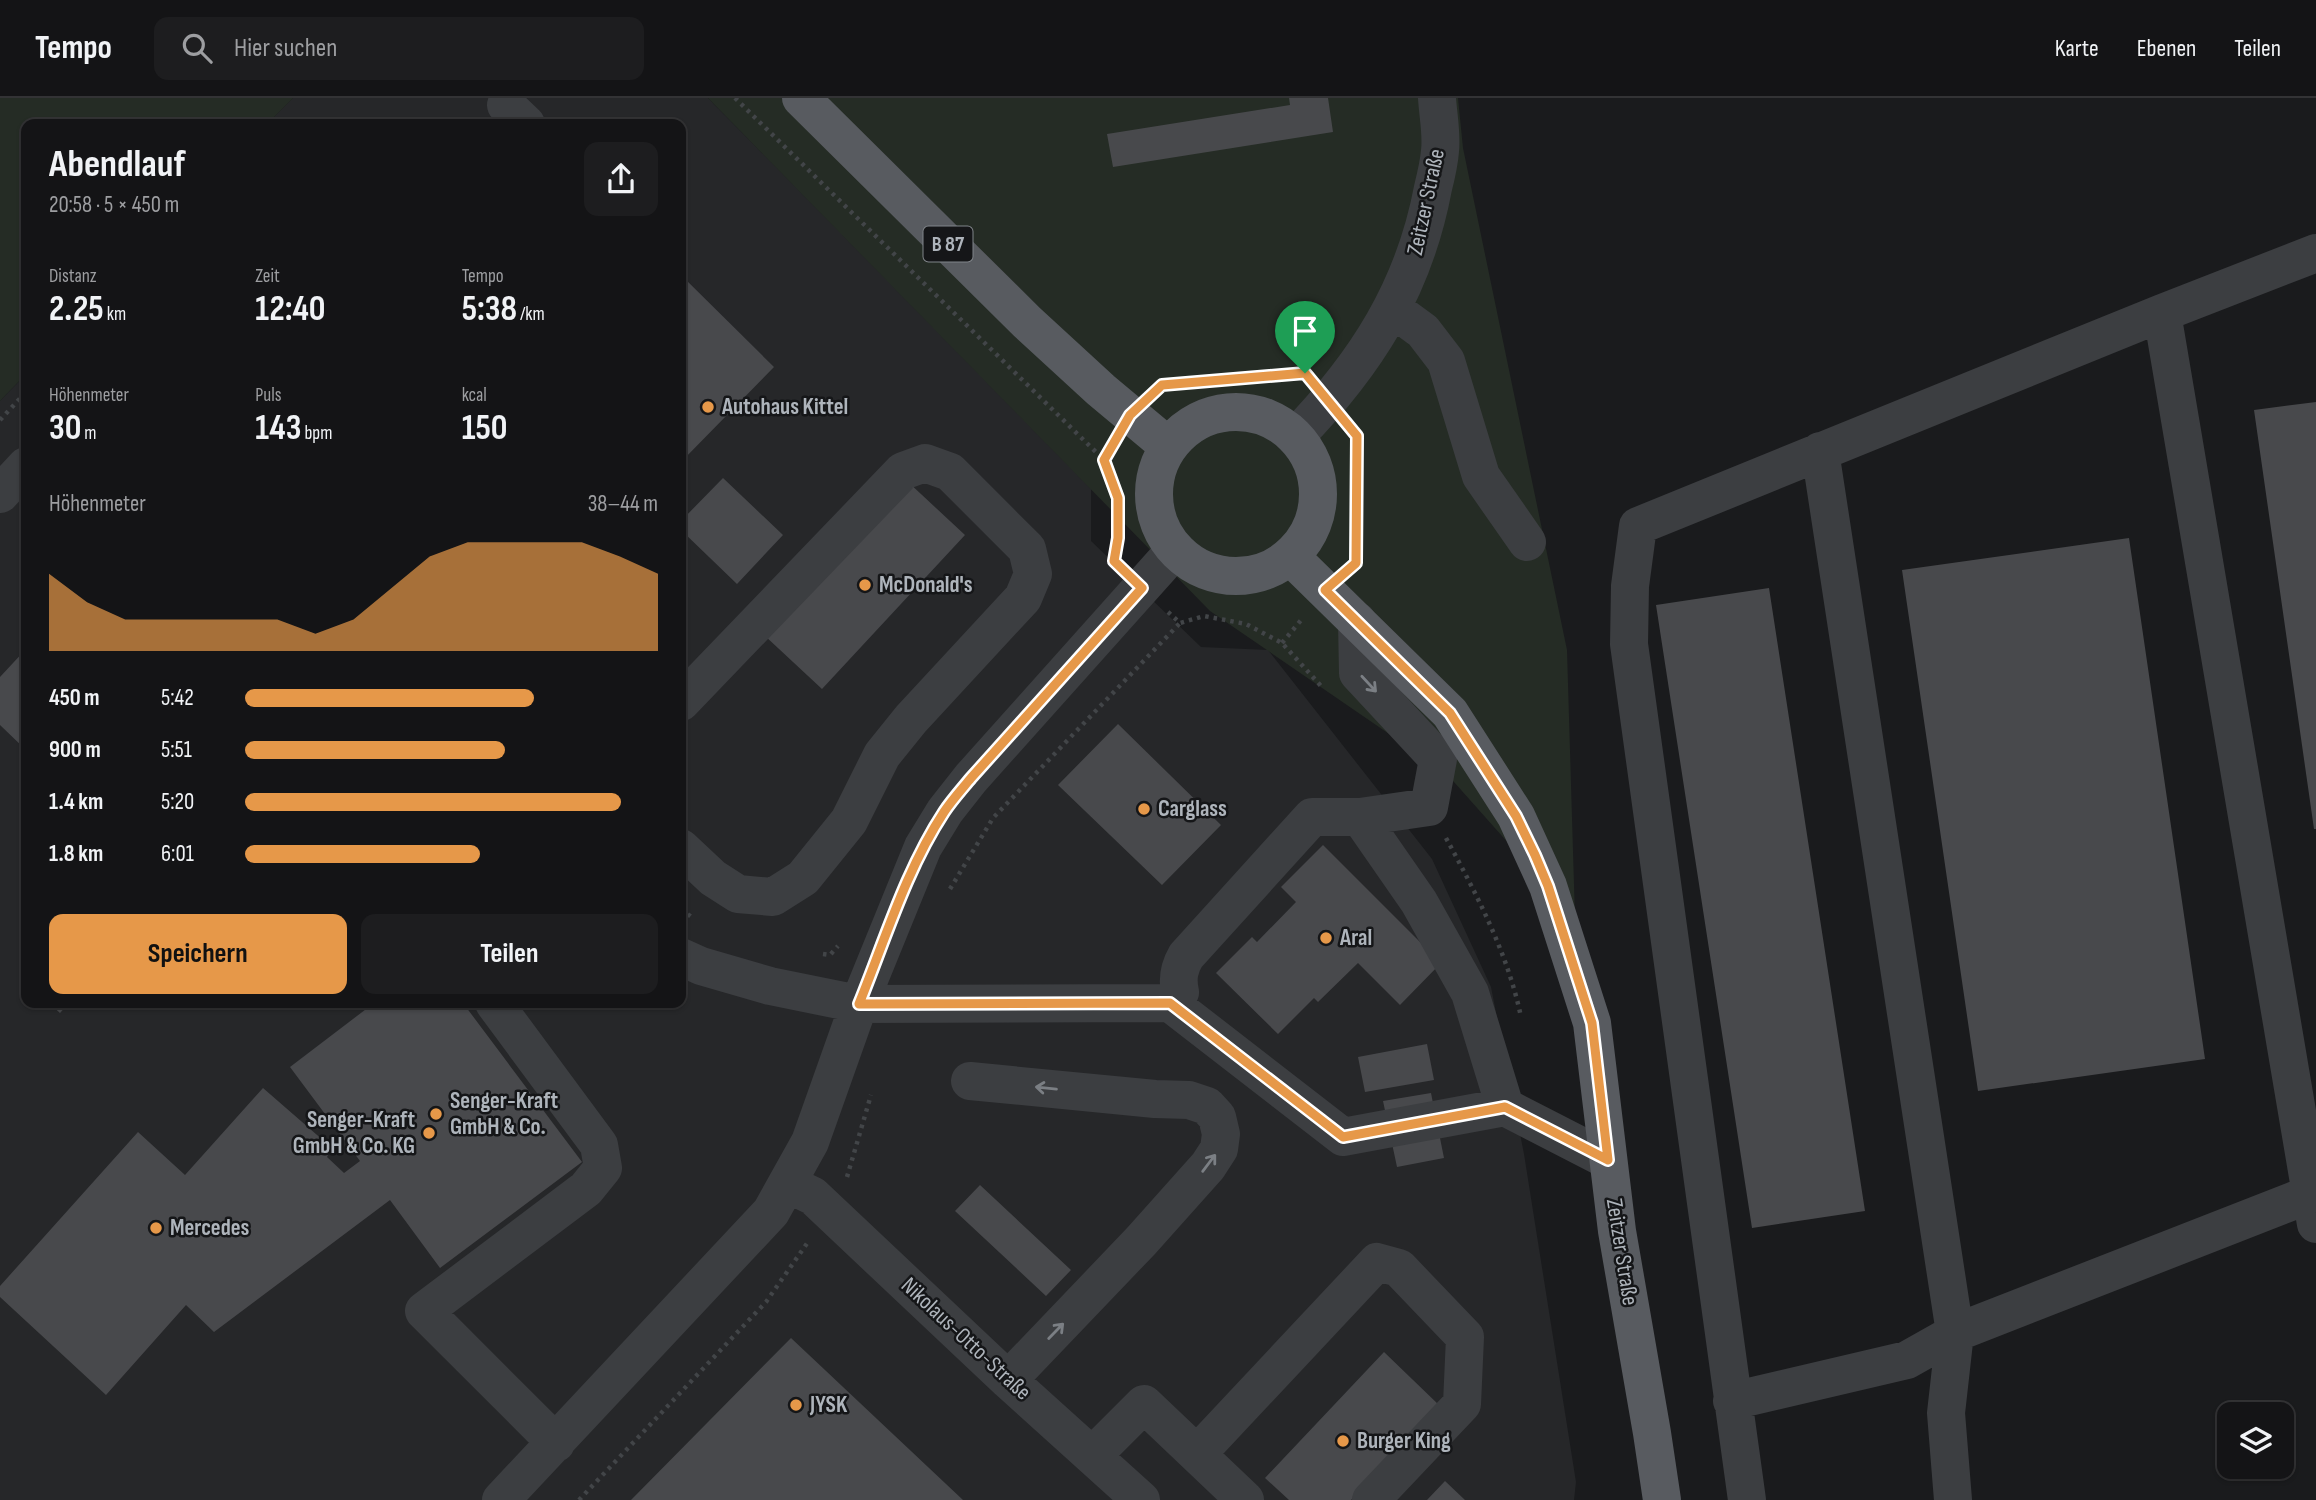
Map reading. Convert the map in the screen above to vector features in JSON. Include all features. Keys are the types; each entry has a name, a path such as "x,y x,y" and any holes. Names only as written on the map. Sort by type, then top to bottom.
{"main road":[{"name":"B 87","path":"800,98 1027,322 1168,446"},
{"path":"1237,412 1269,418 1295,437 1306,450 1313,465 1318,497 1310,530 1290,556 1263,572 1231,576 1201,569 1175,550 1160,526 1153,499 1156,471 1168,446 1191,424 1206,417 1237,412"},
{"name":"Zeitzer Straße","path":"1290,556 1450,713 1516,816 1548,886 1592,1023 1617,1231 1661,1500"}],"street":[{"name":"Zeitzer Straße","path":"1295,437 1360,363 1393,309 1412,267 1426,223 1441,150 1437,98"},
{"path":"1747,1500 1629,644 1630,586 1638,526 2316,253"},
{"path":"1393,309 1423,331 1446,361 1481,476 1527,542"},
{"path":"1732,1401 1907,1360 1955,1333 2314,1203 2162,313"},
{"path":"1820,451 1955,1333 1946,1413 1952,1500"},
{"path":"686,697 903,471 925,463 950,472 1027,549 1033,574 1023,598 911,719 882,755 849,821 803,878 773,897 738,894 713,878 686,853"},
{"path":"0,494 21,471"},
{"path":"501,1500 771,1212 810,1142 859,1004 923,847 945,811 971,778 1175,550"},
{"path":"1170,1003 1180,992 1178,981 1186,956 1312,817 1360,817 1430,807 1438,759 1358,673 1357,621"},
{"path":"1360,817 1419,902 1470,993 1505,1107"},
{"path":"686,959 770,986 859,1004 1170,1003 1343,1137 1505,1107 1608,1160"},
{"path":"498,1008 599,1145 603,1168 586,1189 424,1311 556,1443"},
{"path":"971,1081 1189,1100 1207,1106 1217,1117 1221,1134 1219,1149 1208,1166 1141,1241 1008,1380"},
{"name":"Nikolaus-Otto-Straße","path":"788,1184 813,1196 1008,1380 1142,1500"},
{"path":"1197,1454 1377,1262 1399,1268 1465,1337 1462,1404 1371,1500"},
{"path":"1093,1455 1144,1404 1245,1500"}],"path":[{"path":"735,98 1104,460 1118,498 1118,538 1114,561 1180,623 1204,616 1246,624 1282,642 1325,590 1356,563 1357,436 1305,373 1162,385 1130,415 1104,460"},
{"path":"0,420 21,397"}],"shaded area":[{"path":"0,98 293,98 272,119 21,119 21,379 0,401"},
{"path":"293,98 708,98 1091,487 1091,541 1201,647 1268,650 1432,859 1491,987 1524,1154 1576,1482 1574,1500 0,1500 0,401 21,379 21,1008 686,1008 686,119 272,119"},
{"path":"708,98 1458,98 1463,148 1567,650 1575,918 1446,773 1210,611"}],"building":[{"path":"1289,98 1328,98 1333,132 1113,167 1107,134 1290,105"},
{"name":"Autohaus Kittel","path":"686,280 774,367 686,457"},
{"path":"2316,402 2316,829 2314,829 2254,410"},
{"path":"723,478 783,535 737,584 686,535 686,516"},
{"name":"McDonald's","path":"907,481 965,535 822,689 764,635"},
{"path":"2129,538 2205,1059 1978,1091 1902,570"},
{"path":"1769,588 1865,1211 1752,1228 1656,605"},
{"path":"21,654 21,745 0,725 0,677"},
{"name":"Carglass","path":"1118,724 1221,825 1162,885 1058,785"},
{"path":"1323,845 1441,963 1400,1005 1358,963 1318,1002 1314,998 1278,1034 1216,973 1252,937 1257,942 1296,902 1281,887"},
{"path":"367,1008 467,1008 582,1162 440,1268 390,1200 214,1332 186,1305 106,1395 0,1297 0,1286 138,1132 185,1175 263,1088 332,1148 327,1157 344,1173 360,1161 290,1067"},
{"path":"1427,1044 1434,1080 1365,1092 1358,1057"},
{"path":"1431,1093 1444,1158 1397,1167 1383,1101"},
{"path":"980,1185 1071,1270 1046,1296 955,1211"},
{"path":"791,1338 963,1500 631,1500"},
{"path":"1384,1352 1440,1406 1351,1500 1289,1500 1265,1478"},
{"path":"1445,1481 1465,1500 1427,1500"}],"place":[{"name":"Autohaus Kittel","path":"708,407"},
{"name":"McDonald's","path":"865,585"},
{"name":"Carglass","path":"1144,809"},
{"name":"Aral","path":"1326,938"},
{"name":"Senger-Kraft GmbH & Co.","path":"436,1114"},
{"name":"Senger-Kraft GmbH & Co. KG","path":"429,1133"},
{"name":"Mercedes","path":"156,1228"},
{"name":"JYSK","path":"796,1405"},
{"name":"Burger King","path":"1343,1441"}],"route":[{"path":"1305,373 1357,436 1356,563 1325,590 1450,713 1516,816 1548,886 1592,1023 1608,1160 1505,1107 1343,1137 1170,1003 859,1004 923,847 945,811 971,778 1142,588 1114,561 1118,538 1118,498 1104,460 1130,415 1162,385 1305,373"}]}
